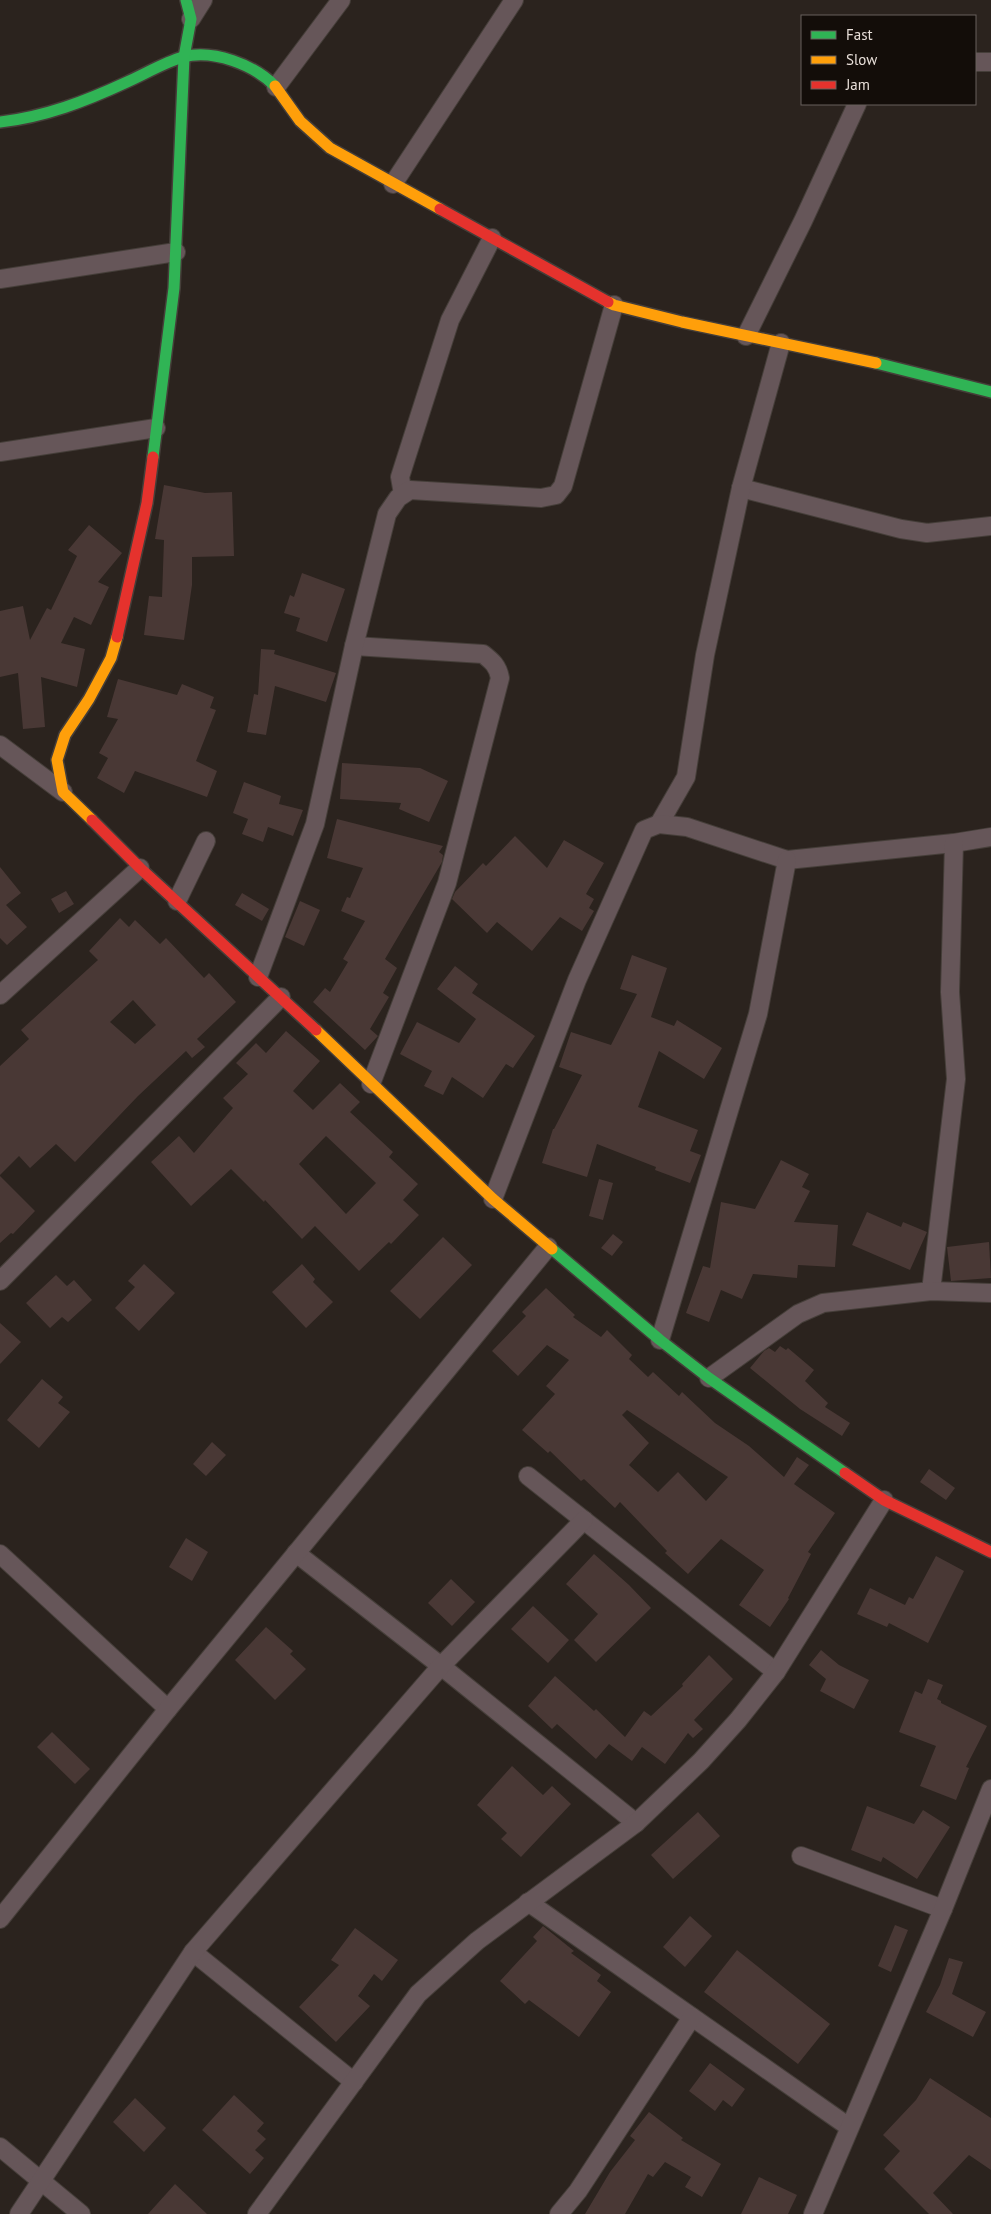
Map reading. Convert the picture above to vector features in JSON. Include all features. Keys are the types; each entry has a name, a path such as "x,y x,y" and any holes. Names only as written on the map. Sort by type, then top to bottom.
{"street":[{"path":"186,0 191,19"},
{"path":"63,792 57,760 65,735 89,699 111,658 120,629 146,503 174,288 184,58 191,19 203,0"},
{"path":"276,87 341,0"},
{"path":"393,184 514,0"},
{"path":"0,122 15,121 57,110 184,58 204,56 238,63 254,70 276,87 297,118 309,131 330,148 614,305 746,336 870,362 991,392"},
{"path":"976,62 991,62"},
{"path":"746,336 804,221 857,105"},
{"path":"404,494 400,477 450,320 492,238"},
{"path":"0,279 176,252"},
{"path":"258,977 315,824 354,646 387,514 398,498 410,490 542,498 556,495 563,486 614,305"},
{"path":"658,824 686,777 705,655 741,488 781,343"},
{"path":"0,452 156,428"},
{"path":"741,488 901,529 927,533 991,526"},
{"path":"354,646 483,654 493,662 499,671 500,678 446,883 371,1084"},
{"path":"0,745 63,792 140,868 280,997 493,1199 660,1340 709,1378 884,1500 991,1552"},
{"path":"493,1199 578,980 644,830 658,824 687,827 786,860 954,843 991,836"},
{"path":"177,901 206,841"},
{"path":"931,1291 956,1079 950,992 954,843"},
{"path":"660,1340 758,1014 786,860"},
{"path":"0,995 140,868"},
{"path":"0,1281 280,997"},
{"path":"1,1916 168,1709 548,1246"},
{"path":"709,1378 798,1314 823,1303 931,1291 991,1293"},
{"path":"528,1476 776,1672"},
{"path":"257,2214 418,1994 477,1941 636,1823 701,1761 738,1720 776,1672 884,1500"},
{"path":"19,2214 193,1952 441,1666 584,1520"},
{"path":"296,1553 441,1666 636,1823"},
{"path":"0,1554 168,1709"},
{"path":"813,2214 943,1908 991,1789"},
{"path":"801,1856 943,1908"},
{"path":"528,1902 849,2127"},
{"path":"193,1952 354,2082"},
{"path":"559,2214 578,2191 692,2017"},
{"path":"0,2147 81,2214"}],"building":[{"path":"164,485 205,493 232,492 234,556 192,557 192,585 184,640 144,635 149,596 162,597 164,540 155,539"},
{"path":"89,525 122,553 98,582 109,587 91,625 74,617 61,643 85,649 77,687 41,677 45,727 23,729 18,673 0,677 0,611 23,606 30,640 47,608 51,610 77,556 68,550"},
{"path":"302,573 345,589 327,642 296,631 300,618 284,613 290,595 294,597"},
{"path":"261,649 275,650 274,654 336,673 326,702 275,686 266,735 247,732 254,694 258,695"},
{"path":"118,679 177,695 182,684 214,697 210,708 216,710 196,761 217,771 207,797 135,771 124,793 97,778 108,758 99,753 118,719 107,717"},
{"path":"342,763 420,768 448,781 429,822 399,809 401,803 340,799"},
{"path":"244,782 281,796 279,804 303,810 293,836 268,827 263,842 242,834 248,819 233,813"},
{"path":"337,819 443,846 439,852 443,855 442,862 385,959 397,968 383,993 389,997 370,1029 378,1036 365,1050 313,1002 325,988 330,992 348,962 343,959 365,921 341,911 347,897 350,898 363,868 327,858"},
{"path":"515,836 547,868 564,840 604,863 586,894 594,899 589,908 594,911 582,931 560,917 532,951 497,922 487,933 452,899 455,892 483,863 486,866"},
{"path":"0,867 21,893 6,905 27,927 7,945 0,938"},
{"path":"66,891 74,904 59,913 51,899"},
{"path":"242,893 269,909 262,921 235,905"},
{"path":"300,901 320,910 304,946 285,937"},
{"path":"120,918 129,927 135,920 160,944 166,938 204,978 209,973 236,1002 197,1039 205,1047 192,1058 186,1051 138,1096 75,1162 56,1144 30,1168 19,1156 0,1175 0,1066 29,1039 21,1030 98,960 89,951","holes":["133,1000 156,1025 135,1044 110,1022"]},
{"path":"632,955 667,968 651,1017 674,1026 677,1020 722,1048 704,1079 659,1051 638,1107 698,1130 690,1151 701,1155 690,1183 655,1170 656,1167 597,1144 587,1177 542,1163 553,1129 582,1075 559,1067 571,1032 611,1045 637,994 620,989"},
{"path":"455,966 478,984 472,993 535,1036 513,1068 506,1064 483,1098 452,1077 443,1095 424,1086 432,1071 400,1054 417,1022 459,1043 476,1019 437,989"},
{"path":"286,1031 320,1061 293,1091 313,1110 340,1083 360,1102 350,1112 393,1152 389,1157 418,1184 403,1200 419,1215 391,1244 389,1242 359,1271 315,1226 302,1239 265,1200 264,1202 231,1169 191,1206 151,1162 179,1136 194,1153 233,1108 223,1098 248,1074 236,1063 256,1043 266,1053","holes":["326,1136 376,1183 346,1214 299,1164"]},
{"path":"781,1160 809,1174 802,1187 810,1191 794,1222 838,1225 835,1267 798,1265 797,1278 753,1274 742,1299 721,1290 709,1322 686,1313 703,1266 710,1268 721,1202 755,1209"},
{"path":"0,1176 35,1211 13,1234 11,1233 0,1243"},
{"path":"599,1179 613,1183 603,1220 589,1216"},
{"path":"867,1212 901,1227 903,1222 927,1232 910,1270 852,1245"},
{"path":"613,1234 623,1242 612,1256 601,1248"},
{"path":"443,1237 472,1265 420,1319 390,1291"},
{"path":"989,1242 991,1278 951,1281 947,1247"},
{"path":"144,1264 175,1293 139,1331 115,1308 135,1287 128,1281"},
{"path":"302,1264 315,1279 313,1282 333,1302 306,1328 272,1292"},
{"path":"56,1275 67,1286 74,1280 92,1300 68,1322 62,1317 50,1328 26,1303"},
{"path":"546,1288 575,1315 573,1317 601,1337 607,1330 632,1355 629,1359 648,1377 653,1372 679,1396 682,1392 715,1423 749,1446 784,1477 797,1457 809,1465 794,1484 835,1513 808,1552 811,1554 789,1599 770,1627 739,1605 764,1570 721,1539 688,1574 665,1553 667,1551 620,1502 615,1508 584,1479 581,1481 550,1451 548,1453 522,1430 555,1394 546,1386 569,1360 547,1345 518,1376 492,1351 526,1316 522,1312","holes":["627,1410 728,1477 706,1501 678,1472 658,1492 629,1465 649,1443 622,1415"]},
{"path":"0,1323 21,1342 0,1364"},
{"path":"780,1346 786,1350 788,1348 814,1370 805,1381 828,1403 825,1407 850,1423 842,1436 800,1409 750,1368 764,1351 769,1348 775,1352"},
{"path":"42,1379 63,1397 58,1403 70,1412 39,1448 7,1420"},
{"path":"212,1442 226,1455 206,1476 193,1464"},
{"path":"929,1469 955,1488 946,1500 920,1482"},
{"path":"186,1538 208,1552 192,1581 169,1567"},
{"path":"594,1554 629,1585 651,1608 596,1662 574,1640 598,1614 566,1584"},
{"path":"936,1556 964,1571 928,1643 889,1623 887,1627 857,1614 870,1588 905,1605 909,1597 913,1599"},
{"path":"451,1579 475,1602 452,1626 428,1603"},
{"path":"533,1606 569,1640 548,1663 511,1629"},
{"path":"266,1627 293,1651 290,1654 306,1669 275,1700 235,1660"},
{"path":"821,1650 839,1665 869,1680 854,1709 820,1691 826,1679 809,1665"},
{"path":"709,1655 733,1679 694,1720 703,1729 693,1738 688,1733 665,1764 642,1747 632,1761 609,1744 596,1759 557,1724 552,1729 528,1706 555,1676 594,1711 596,1709 625,1737 644,1711 651,1716 683,1686 682,1684"},
{"path":"928,1679 943,1685 937,1699 941,1703 987,1726 966,1767 969,1768 956,1800 920,1786 936,1746 899,1732 915,1691 922,1694"},
{"path":"52,1732 90,1769 75,1784 37,1747"},
{"path":"512,1766 543,1795 552,1786 571,1804 521,1857 501,1839 507,1833 477,1805"},
{"path":"867,1806 914,1824 923,1810 950,1827 917,1879 883,1857 881,1862 851,1850"},
{"path":"698,1812 720,1836 673,1879 651,1855"},
{"path":"690,1916 712,1936 685,1967 663,1947"},
{"path":"895,1925 908,1930 891,1972 878,1966"},
{"path":"543,1926 574,1951 571,1953 601,1975 597,1981 611,1992 579,2037 529,2000 525,2004 500,1981 537,1941 533,1937"},
{"path":"355,1928 398,1960 382,1981 374,1974 358,1996 370,2006 336,2042 299,2007 339,1965 331,1960"},
{"path":"737,1950 830,2024 798,2064 704,1992"},
{"path":"949,1958 963,1962 952,1994 986,2012 973,2037 926,2012 940,1985"},
{"path":"710,2063 745,2089 732,2107 723,2100 715,2111 689,2091"},
{"path":"930,2078 991,2118 991,2170 969,2155 933,2193 953,2214 929,2214 884,2169 900,2151 883,2135 916,2100"},
{"path":"234,2095 264,2123 257,2131 266,2139 255,2150 264,2158 250,2174 202,2130"},
{"path":"135,2098 166,2128 144,2152 113,2122"},
{"path":"649,2112 683,2138 681,2140 721,2164 702,2197 685,2187 691,2177 665,2162 653,2177 648,2174 625,2214 585,2214 610,2172 635,2140 630,2136"},
{"path":"759,2177 797,2195 788,2214 741,2214"},
{"path":"175,2184 207,2214 148,2214"}],"traffic: fast":[{"path":"153,457 174,288 184,57 191,19 186,0"},
{"path":"0,122 17,120 81,102 169,62 195,55 220,57 245,65 275,86"},
{"path":"876,363 991,392"},
{"path":"552,1249 660,1340 709,1378 845,1473"}],"traffic: slow":[{"path":"275,86 300,121 330,148 440,209"},
{"path":"608,302 682,322 876,363"},
{"path":"92,820 63,792 57,760 65,735 89,699 111,658 117,637"},
{"path":"316,1030 493,1199 552,1249"}],"traffic: jam":[{"path":"440,209 608,302"},
{"path":"117,637 147,503 153,457"},
{"path":"92,820 140,868 316,1030"},
{"path":"845,1473 884,1500 991,1552"}]}
